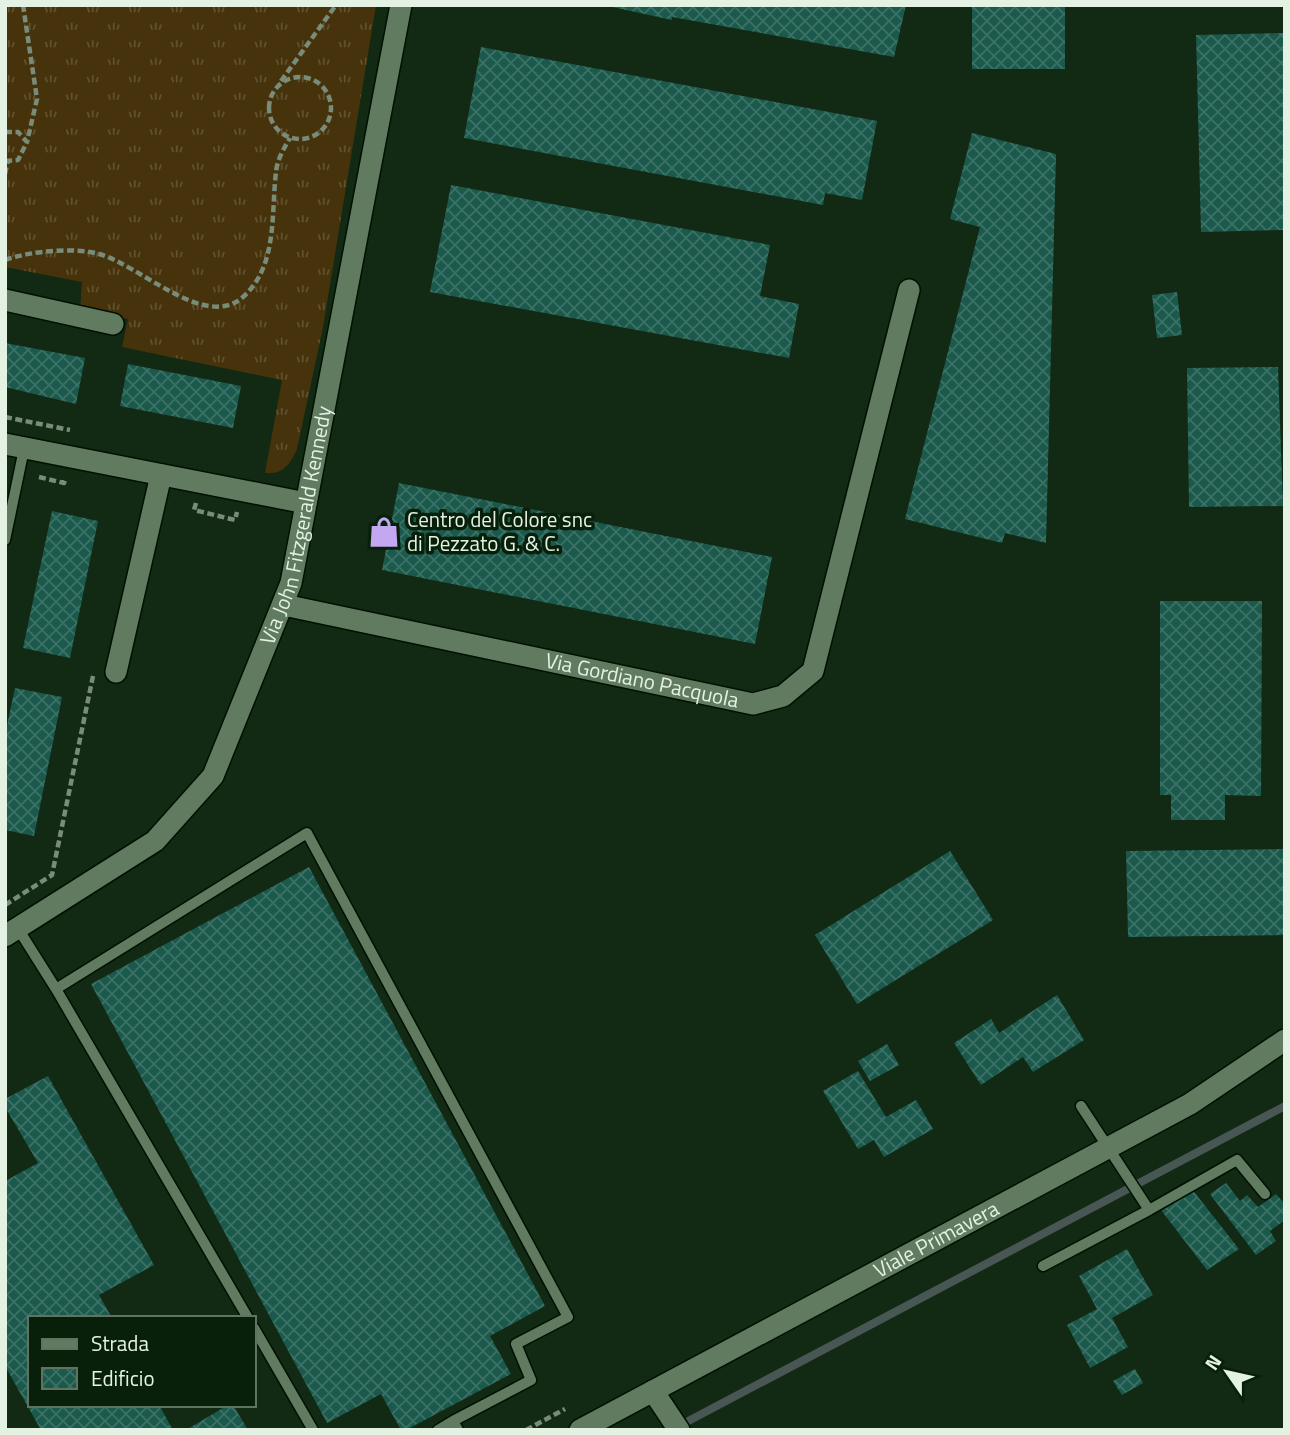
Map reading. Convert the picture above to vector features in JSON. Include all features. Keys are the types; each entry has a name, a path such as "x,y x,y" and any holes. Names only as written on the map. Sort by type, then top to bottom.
{"street":[{"name":"Via John Fitzgerald Kennedy","path":"11,931 155,841 213,776 291,583 401,5"},
{"name":"Via Gordiano Pacquola","path":"284,605 753,704 783,696 813,671 909,290"},
{"path":"5,300 113,324"},
{"path":"15,447 306,502"},
{"path":"116,672 161,475"},
{"name":"Viale Primavera","path":"580,1430 658,1398 1113,1155 1285,1040"},
{"path":"658,1398 679,1430"}],"lane":[{"path":"5,540 20,473 15,447"},
{"path":"57,989 307,833 568,1317 516,1344 531,1380 455,1426 438,1430"},
{"path":"11,931 57,989 246,1316"},
{"path":"1081,1106 1147,1206"},
{"path":"1043,1266 1147,1206 1237,1160 1265,1194"},
{"path":"256,1331 313,1430"}],"path":[{"path":"5,174 6,161 18,160 27,142 37,99 23,5"},
{"path":"274,90 288,78 306,77 322,85 330,97 331,115 322,130 308,138 290,138 276,129 268,105 274,90 336,5"},
{"path":"5,132 18,132 27,142"},
{"path":"5,260 73,248 101,254 135,268 191,302 213,309 233,304 250,289 268,251 274,221 276,171 290,138"},
{"path":"5,417 83,433"},
{"path":"20,473 64,483 66,472"},
{"path":"186,499 197,499 194,510 235,520 238,508 247,509"},
{"path":"5,905 52,875 96,663"}],"green space":[{"path":"5,5 376,5 323,327 297,449 289,464 281,470 265,473 282,380 122,347 128,319 80,311 82,282 5,267"}],"building":[{"path":"603,5 906,5 894,57 672,17 672,20"},
{"path":"972,5 1065,5 1065,69 972,69"},
{"path":"1285,33 1285,230 1201,232 1196,35"},
{"path":"481,47 877,121 862,200 825,193 823,205 464,138"},
{"path":"972,133 1056,154 1046,543 1005,533 1002,543 905,519 980,227 950,219"},
{"path":"451,185 770,245 760,296 799,304 789,358 430,292"},
{"path":"1177,292 1182,335 1157,338 1152,295"},
{"path":"5,343 85,358 76,404 5,387"},
{"path":"128,364 241,386 233,428 120,406"},
{"path":"1278,367 1283,506 1189,507 1187,368"},
{"path":"399,483 772,557 755,644 382,570"},
{"path":"52,511 98,521 70,658 23,648"},
{"path":"1160,601 1262,601 1261,796 1225,795 1225,820 1171,820 1171,795 1160,795"},
{"path":"15,688 62,697 34,836 5,830 5,735"},
{"path":"1285,849 1285,935 1128,937 1126,851"},
{"path":"950,851 993,920 857,1004 815,935"},
{"path":"309,867 545,1306 490,1336 511,1374 406,1430 401,1430 381,1394 327,1423 91,984"},
{"path":"1057,995 1084,1040 1033,1072 1023,1057 981,1085 954,1043 991,1019 999,1033"},
{"path":"887,1044 899,1065 870,1081 858,1061"},
{"path":"858,1071 886,1117 916,1100 933,1129 884,1157 874,1140 858,1149 823,1091"},
{"path":"48,1076 154,1265 99,1295 111,1316 28,1316 28,1407 5,1366 5,1181 38,1163 5,1107 5,1099"},
{"path":"1226,1183 1240,1201 1247,1195 1258,1207 1276,1194 1285,1204 1285,1220 1270,1231 1276,1241 1256,1255 1210,1194"},
{"path":"1191,1188 1239,1249 1207,1270 1161,1210"},
{"path":"1127,1249 1153,1295 1112,1318 1128,1347 1090,1368 1067,1325 1097,1309 1079,1276"},
{"path":"1135,1369 1143,1383 1122,1395 1113,1381"},
{"path":"28,1407 160,1407 173,1430 41,1430"},
{"path":"225,1407 234,1407 248,1430 186,1430"}],"waterway":[{"path":"677,1427 1285,1106"}],"place":[{"name":"Centro del Colore snc di Pezzato G. & C.","path":"384,532"}]}
